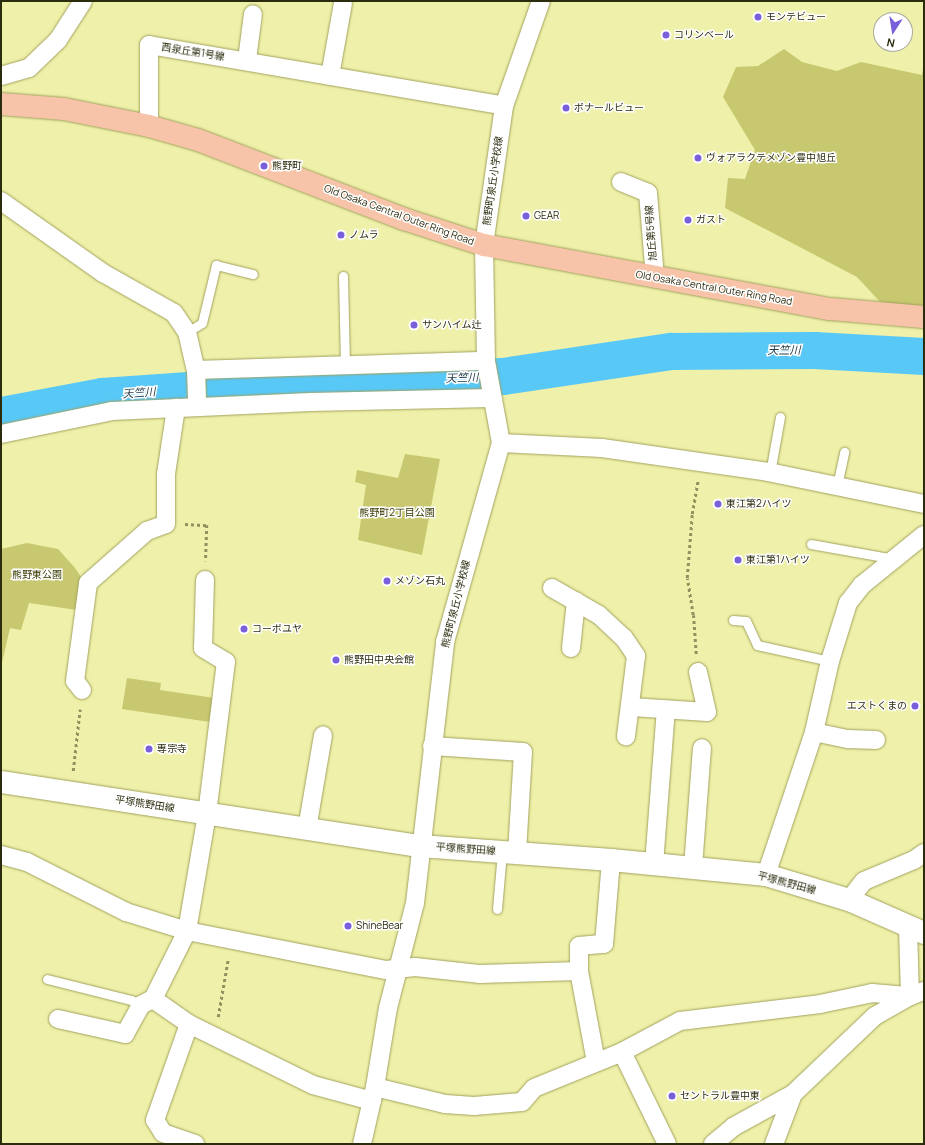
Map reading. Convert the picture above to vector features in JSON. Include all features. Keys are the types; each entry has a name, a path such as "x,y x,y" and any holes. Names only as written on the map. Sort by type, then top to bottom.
{"main road":[{"name":"Old Osaka Central Outer Ring Road","path":"1,104 64,109 149,126 198,140 404,219 484,245 654,278 831,309 924,317"}],"street":[{"path":"1,76 29,68 58,40 82,1"},
{"name":"熊野町泉丘小学校線","path":"362,1144 374,1094 388,1008 415,903 420,846 445,642 501,443 487,365 484,245 504,106 541,1"},
{"path":"330,76 343,3"},
{"path":"246,60 253,14"},
{"name":"西泉丘第1号線","path":"149,126 149,45 246,60 504,106"},
{"name":"旭丘第5号線","path":"622,182 648,193 654,278"},
{"path":"1,201 103,273 174,313 187,332 196,370 197,406"},
{"path":"196,370 345,365 487,365"},
{"path":"1,434 112,411 492,393"},
{"path":"82,690 75,681 88,583 147,532 166,524 166,474 176,408"},
{"path":"501,443 602,448 701,462 770,473 924,504"},
{"path":"766,875 814,732 830,661 848,603 862,585 924,535"},
{"path":"58,1019 125,1034 147,1002 187,931 207,814 226,662 203,648 205,580"},
{"path":"552,588 599,615 624,638 636,656 632,708 626,736"},
{"path":"571,648 576,601"},
{"path":"632,708 707,712 698,672"},
{"path":"654,864 666,710"},
{"path":"814,732 848,739 876,740"},
{"path":"307,829 323,735"},
{"path":"432,746 523,752 509,853"},
{"path":"693,867 702,748"},
{"name":"平塚熊野田線","path":"1,782 420,846 611,860 766,875 849,900 916,930"},
{"path":"849,900 864,881 914,860 924,853"},
{"path":"1,855 27,862 126,912 187,931 386,970 416,967 479,974 579,971"},
{"path":"596,1062 579,971 579,946 604,944 611,860"},
{"path":"916,930 917,993"},
{"path":"147,1002 313,1085 445,1104 474,1106 522,1102 534,1088 622,1052 680,1021 820,1004 872,992 917,993"},
{"path":"712,1144 733,1127 793,1094 875,1016 917,993"},
{"path":"189,1024 155,1120 163,1133 195,1144"},
{"path":"622,1052 667,1144"},
{"path":"774,1144 793,1094"}],"lane":[{"path":"187,332 202,323 216,265 253,274"},
{"path":"343,276 345,365"},
{"path":"770,473 780,417"},
{"path":"837,486 844,452"},
{"path":"811,544 894,559"},
{"path":"733,620 746,621 757,645 830,661"},
{"path":"497,909 509,853"},
{"path":"47,979 131,1000 147,1002"}],"path":[{"path":"698,672 687,578 692,514 701,462"},
{"path":"166,524 207,525 205,580"},
{"path":"71,792 82,690"},
{"path":"215,1037 232,940"}],"green space":[{"path":"784,49 802,62 837,71 861,62 922,75 924,63 924,306 882,304 857,277 725,208 728,178 745,179 755,150 723,97 736,67 758,66"},
{"name":"熊野町2丁目公園","path":"405,454 440,459 422,555 358,540 366,485 355,482 357,470 398,478"},
{"name":"熊野東公園","path":"27,543 58,549 75,568 83,580 77,610 29,603 21,630 10,628 1,667 1,549"},
{"path":"127,678 161,683 160,690 214,698 210,722 122,709"}],"waterway":[{"name":"天竺川","path":"1,415 102,396 260,385 503,376 671,351 814,350 924,356"}],"place":[{"name":"モンテビュー","path":"758,17"},
{"name":"コリンベール","path":"666,35"},
{"name":"ボナールビュー","path":"566,108"},
{"name":"ヴォアラクテメゾン豊中旭丘","path":"698,158"},
{"name":"熊野町","path":"264,166"},
{"name":"GEAR","path":"526,216"},
{"name":"ガスト","path":"688,220"},
{"name":"ノムラ","path":"341,235"},
{"name":"サンハイム辻","path":"414,325"},
{"name":"東江第2ハイツ","path":"718,504"},
{"name":"東江第1ハイツ","path":"738,560"},
{"name":"メゾン石丸","path":"387,581"},
{"name":"コーポユヤ","path":"244,629"},
{"name":"熊野田中央会館","path":"336,660"},
{"name":"エストくまの","path":"915,706"},
{"name":"専宗寺","path":"149,749"},
{"name":"ShineBear","path":"348,926"},
{"name":"セントラル豊中東","path":"672,1096"}]}
